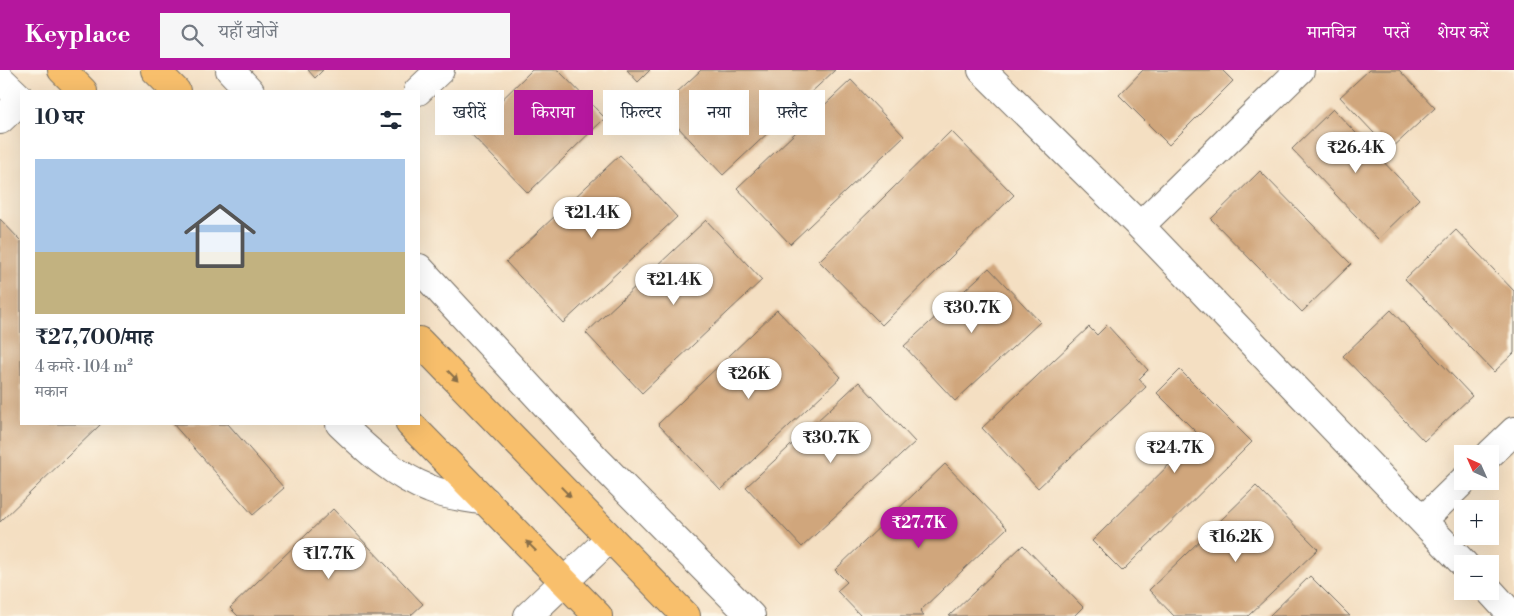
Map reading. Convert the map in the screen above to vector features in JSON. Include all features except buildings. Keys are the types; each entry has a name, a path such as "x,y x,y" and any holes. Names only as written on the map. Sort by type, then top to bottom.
{"main road":[{"path":"62,70 82,90"},
{"path":"156,70 175,90"},
{"path":"420,342 686,616"},
{"path":"411,425 598,616"}],"street":[{"path":"230,70 249,90"},
{"path":"419,90 440,70"},
{"path":"982,70 1140,226 1456,555"},
{"path":"1140,226 1300,70"},
{"path":"0,78 20,99"},
{"path":"0,120 20,101"},
{"path":"420,269 596,459 751,616"},
{"path":"341,425 379,460 407,478 431,490 486,501"},
{"path":"1499,445 1514,431"},
{"path":"1423,520 1454,490"},
{"path":"528,616 610,538"},
{"path":"1498,600 1513,616"}]}
